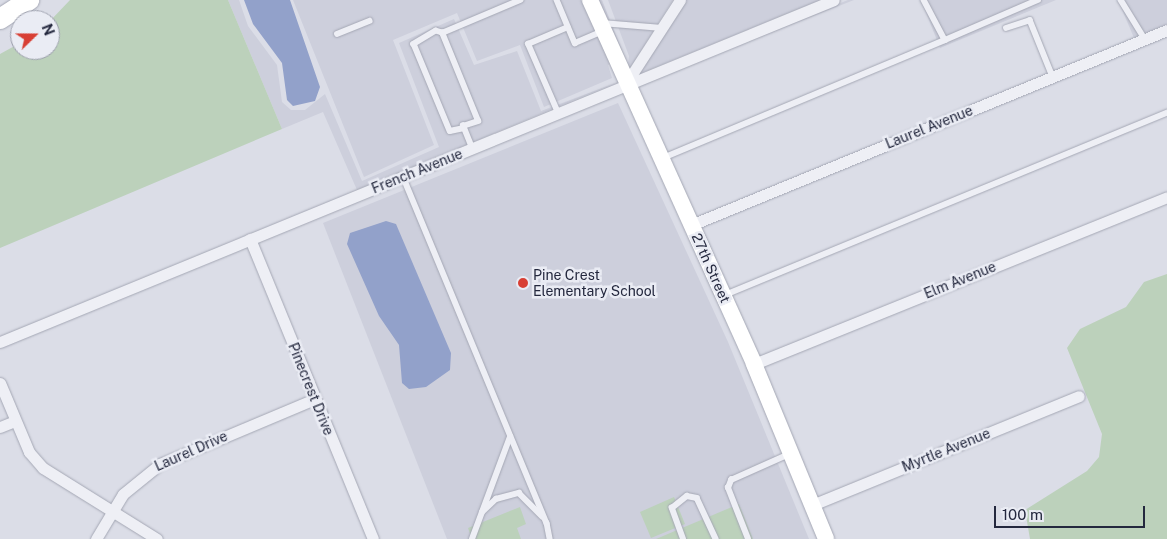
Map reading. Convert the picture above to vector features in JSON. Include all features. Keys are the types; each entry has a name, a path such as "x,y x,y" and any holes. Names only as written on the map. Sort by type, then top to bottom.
{"highway":[{"path":"0,19 29,0"}],"main road":[{"name":"27th Street","path":"590,0 625,85 754,364 826,539"}],"street":[{"path":"625,85 680,0"},
{"name":"French Avenue","path":"0,342 834,0"},
{"name":"Laurel Avenue","path":"691,225 1167,30"},
{"name":"Elm Avenue","path":"754,364 1167,197"},
{"name":"Pinecrest Drive","path":"250,239 373,539"},
{"path":"0,383 15,421 43,468 110,512 157,539"},
{"name":"Myrtle Avenue","path":"812,505 1079,396"},
{"name":"Laurel Drive","path":"96,539 110,512 142,475 160,464 316,399"},
{"path":"0,427 15,421"}],"lane":[{"path":"442,33 478,121 464,128 450,131 414,44 436,31 442,33 520,0"},
{"path":"557,0 575,43 601,27 662,28"},
{"path":"924,0 945,40"},
{"path":"660,159 945,40 1025,3 1038,0"},
{"path":"1121,0 1145,39"},
{"path":"1006,28 1030,20 1053,77"},
{"path":"337,34 369,21"},
{"path":"558,112 528,44 568,27"},
{"path":"723,296 1167,113"},
{"path":"464,128 472,148"},
{"path":"403,176 547,523 550,539"},
{"path":"472,539 479,514 510,437"},
{"path":"748,539 728,488 731,480 791,454"},
{"path":"479,514 496,499 519,493 547,523"},
{"path":"683,539 672,508 678,499 692,496 701,504 716,539"}],"shaded area":[{"path":"228,0 239,0 248,26 277,65 282,102 291,110 305,110 325,94 362,181 439,147 399,43 454,19 474,65 517,51 541,111 618,82 357,190 323,112 282,129"},
{"path":"293,0 602,0 625,58 608,65 612,78 544,107 520,45 477,61 457,13 393,40 434,145 364,177"},
{"path":"608,0 673,0 627,73 629,56"},
{"path":"686,0 820,0 639,74"},
{"path":"848,0 854,0 633,87"},
{"path":"921,0 1056,0 940,48"},
{"path":"1118,0 1167,0 1167,24 1134,38"},
{"name":"Pine Crest Elementary School","path":"618,103 728,342 809,539 447,539 323,223"}],"green space":[{"path":"70,0 228,0 282,129 0,248 0,54 10,48 10,60 60,60 60,10"},
{"path":"1167,274 1167,539 1030,539 1025,510 1087,471 1099,457 1102,434 1067,348 1080,329 1126,307 1144,282"},
{"path":"674,497 685,524 651,538 640,512"},
{"path":"739,504 753,539 656,539"},
{"path":"520,507 526,524 517,528 521,539 472,539 468,528"}],"water":[{"path":"244,0 290,0 320,87 315,101 293,106 287,100 282,63 253,24"},
{"path":"386,221 396,224 451,353 450,370 426,387 409,389 402,383 399,345 379,316 347,244 350,233"}],"place":[{"name":"Pine Crest Elementary School","path":"523,283"}]}
